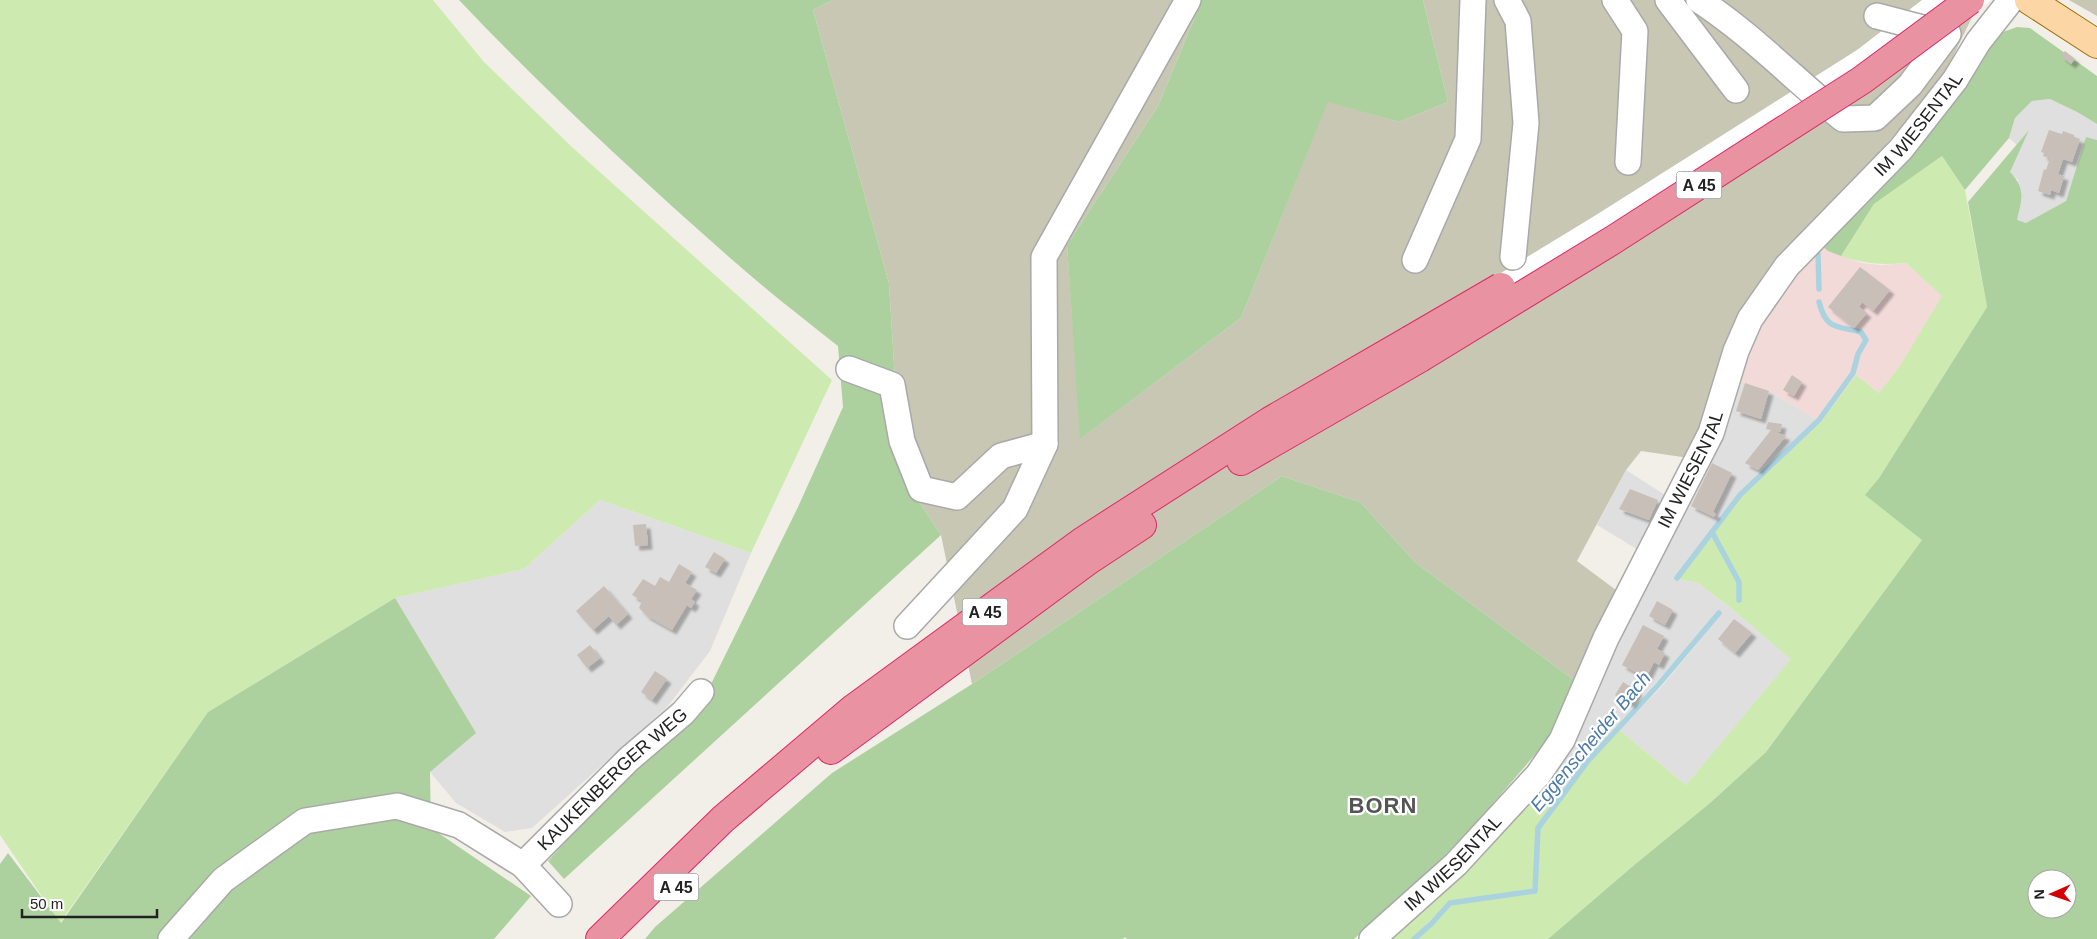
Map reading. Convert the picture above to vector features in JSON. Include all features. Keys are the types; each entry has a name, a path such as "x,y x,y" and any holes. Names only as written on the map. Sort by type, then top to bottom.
{"highway":[{"name":"A 45","path":"622,939 729,835 843,741 1089,560 1854,67 1948,0"},
{"name":"A 45","path":"600,939 723,819 854,708 1083,541 1270,421 1415,349 1613,240 1854,85 1970,0"}],"main road":[{"path":"2028,0 2097,44"}],"street":[{"path":"907,626 1015,509 1045,444 1044,257 1188,0"},
{"path":"1415,260 1468,139 1473,0"},
{"path":"1507,0 1518,21 1526,123 1513,257"},
{"path":"1615,0 1635,31 1628,162"},
{"path":"1668,0 1736,90"},
{"path":"1699,0 1766,51 1805,88 1843,119 1875,118 1910,84 1948,34"},
{"name":"IM WIESENTAL","path":"1372,939 1456,864 1538,774 1562,740 1606,638 1711,433 1736,351 1750,319 1787,266 1818,232 1901,149 1955,80 1978,42 2011,0"},
{"path":"1877,16 1978,42"},
{"path":"849,369 892,385 902,441 920,489 957,498 1001,456 1045,444"},
{"name":"KAUKENBERGER WEG","path":"523,865 629,758 683,713 701,692"},
{"path":"171,939 223,880 305,821 397,806 459,825 523,865 559,904"}],"shaded area":[{"path":"833,0 1202,0 1158,106 1067,245 1081,438 1241,318 1328,101 1399,122 1448,102 1423,0 1974,0 1978,5 1943,77 1863,172 1784,255 1689,458 1641,451 1626,470 1577,561 1620,593 1595,629 1578,683 1416,563 1360,502 1282,476 972,684 941,535 901,475 889,283 813,10"},
{"path":"2069,0 2097,0 2097,16"},
{"path":"2050,99 2097,124 2097,140 2086,138 2066,201 2027,223 2017,221 2018,180 2009,172 2027,132 2017,145 2009,138 2015,118 2032,101"},
{"path":"1821,245 1829,251 1862,263 1881,265 1906,263 1943,296 1901,364 1879,393 1856,375 1821,422 1769,391 1734,380 1767,307"},
{"path":"1734,380 1769,391 1821,422 1742,497 1679,579 1698,583 1792,659 1686,785 1619,730 1662,686 1699,641 1696,638 1586,760 1560,796 1544,782 1570,747 1585,720 1610,661 1657,567 1640,551 1597,525 1626,470 1676,502"},
{"path":"600,500 751,553 710,651 668,706 532,828 505,832 456,803 430,772 395,598 524,569"}],"green space":[{"path":"0,0 433,0 484,62 573,148 832,380 751,553 600,500 524,569 395,598 208,712 60,923 0,835"},
{"path":"459,0 833,0 813,10 889,283 901,475 941,535 564,879 548,861 712,682 798,507 843,407 838,346 756,280 660,195 591,132"},
{"path":"1202,0 1423,0 1448,102 1399,122 1328,102 1241,318 1080,439 1067,245 1158,106"},
{"path":"2017,27 2030,28 2097,76 2097,124 2050,99 2032,101 2015,118 2009,138 1965,190 1942,156 1874,204 1841,256 1828,251 1821,245 1995,37"},
{"path":"2029,130 2010,172 2021,189 2017,220 2026,223 2066,201 2086,137 2097,140 2097,939 1548,939 1710,803 1766,752 1922,540 1865,495 1879,478 1987,307 1968,202"},
{"path":"1942,156 1965,190 1987,307 1879,478 1866,495 1923,539 1766,752 1710,803 1548,939 1416,939 1451,905 1537,892 1540,829 1588,763 1619,730 1686,785 1791,659 1731,608 1698,583 1679,579 1742,497 1821,422 1856,375 1879,393 1901,364 1942,296 1906,263 1873,263 1841,256 1874,204"},
{"path":"1282,476 1360,502 1416,563 1578,683 1546,742 1476,823 1425,876 1354,939 1127,939 1125,937 1123,939 645,939 655,927 832,773 972,684"},
{"path":"395,598 476,733 430,772 431,828 531,896 494,939 0,939 0,864 8,853 61,923 208,712"},
{"path":"1544,782 1560,796 1536,827 1534,889 1449,902 1412,939 1391,939 1481,858"}],"pier":[{"path":"1922,0 1991,0 1966,19 1612,253 1404,332 1596,215 1857,50"}],"building":[{"path":"2065,51 2075,59 2071,64 2061,56"},
{"path":"2049,130 2062,134 2063,131 2080,139 2072,162 2063,159 2058,174 2064,176 2059,193 2051,190 2050,195 2038,191 2044,169 2046,170 2050,158 2043,156 2044,153 2041,152"},
{"path":"1860,267 1890,290 1873,311 1862,302 1859,307 1867,313 1854,328 1828,307"},
{"path":"1792,375 1802,382 1794,396 1783,390"},
{"path":"1745,383 1769,391 1761,419 1736,411"},
{"path":"1768,422 1782,424 1780,432 1766,429"},
{"path":"1771,430 1786,436 1758,470 1745,463"},
{"path":"1712,463 1732,473 1713,512 1716,514 1714,517 1691,506"},
{"path":"1630,489 1658,500 1649,520 1619,509"},
{"path":"646,524 648,545 635,546 633,525"},
{"path":"714,552 725,559 716,573 705,567"},
{"path":"679,564 692,572 685,583 697,590 691,599 695,602 691,608 687,605 672,630 647,616 639,608 642,601 632,595 643,579 655,586 660,577 669,582"},
{"path":"604,586 628,614 616,625 609,616 593,630 576,611"},
{"path":"1657,601 1673,610 1665,625 1649,616"},
{"path":"1734,619 1752,633 1735,653 1718,639"},
{"path":"1643,625 1664,636 1657,649 1665,653 1659,665 1654,662 1646,678 1622,665"},
{"path":"590,645 600,658 587,668 577,655"},
{"path":"655,671 667,679 652,700 641,692"},
{"path":"1623,682 1638,691 1631,704 1615,695"}],"waterway":[{"name":"Eggenscheider Bach","path":"1818,254 1819,289"},
{"name":"Eggenscheider Bach","path":"1739,600 1739,582 1712,532 1740,495 1819,420 1853,373 1858,354 1866,340 1861,332 1839,327 1829,322 1825,318 1819,302"},
{"path":"1677,578 1712,532"},
{"name":"Eggenscheider Bach","path":"1414,939 1450,903 1535,891 1538,828 1587,762 1659,684 1719,613"}],"district":[{"name":"BORN","path":"1383,805"}]}
